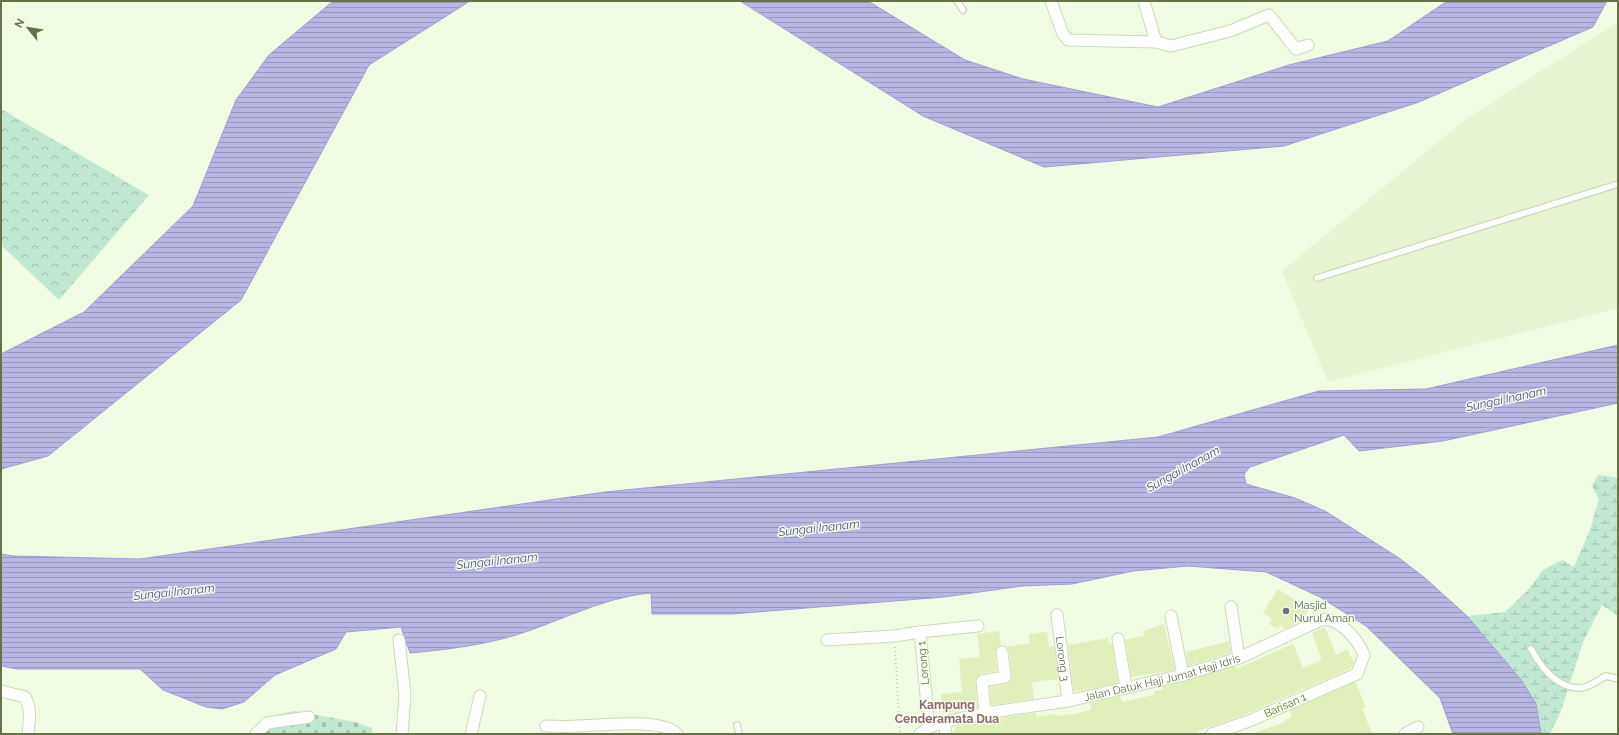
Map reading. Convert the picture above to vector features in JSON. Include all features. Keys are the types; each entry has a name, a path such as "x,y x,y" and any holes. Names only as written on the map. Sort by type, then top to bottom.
{"street":[{"path":"1051,1 1063,34 1068,40 1156,42 1171,46 1230,31 1269,15 1296,49 1308,45"},
{"path":"1144,1 1156,42"},
{"path":"1231,607 1239,658"},
{"name":"Lorong 3","path":"1057,615 1068,701"},
{"path":"1171,616 1183,675"},
{"name":"Jalan Datuk Haji Jumat Haji Idris","path":"925,731 944,722 985,713 1068,701 1183,675 1239,658 1323,619 1330,619 1353,637 1360,646 1364,655 1357,674"},
{"name":"Lorong 1","path":"925,731 920,632 978,626"},
{"path":"827,640 894,636 920,632"},
{"path":"1118,639 1126,687"},
{"path":"399,640 405,695 402,734"},
{"path":"985,713 982,681 1005,677 1002,652"},
{"name":"Barisan 1","path":"1212,734 1249,721 1357,674"},
{"path":"1,691 25,697 29,703 30,715 28,734"},
{"path":"471,734 480,696"},
{"path":"256,734 267,723 309,717"},
{"path":"944,722 946,734"},
{"path":"546,726 576,727 611,723 661,725 673,729 677,734"},
{"path":"1405,734 1418,728"}],"lane":[{"path":"957,1 963,10"},
{"path":"1317,278 1618,184"},
{"path":"1531,649 1544,670 1556,680 1570,686 1580,688 1589,686 1606,676 1618,679"},
{"path":"737,725 739,734"}],"path":[{"path":"894,636 900,734"}],"shaded area":[{"path":"1618,22 1618,308 1328,382 1282,271 1466,119"}],"green space":[{"path":"1,109 149,195 59,300 1,245"},
{"path":"1598,475 1615,477 1618,480 1618,616 1602,605 1583,642 1561,711 1550,734 1541,734 1536,704 1522,681 1467,616 1505,612 1530,588 1543,570 1562,560 1574,567 1591,527 1599,499 1592,486"},
{"path":"294,711 355,722 372,728 372,734 254,734 267,717"}],"water":[{"path":"333,1 470,1 369,65 241,300 48,456 1,469 1,354 84,312 193,206 236,100 269,55"},
{"path":"740,1 868,1 965,60 1023,79 1158,107 1289,65 1388,41 1447,1 1607,1 1593,27 1419,102 1284,146 1044,167 923,116"},
{"name":"Sungai Inanam","path":"1618,345 1618,403 1443,441 1359,451 1344,435 1250,467 1244,474 1246,484 1295,498 1325,511 1399,558 1425,578 1467,616 1522,681 1536,704 1541,734 1453,734 1440,698 1366,626 1320,597 1266,572 1188,566 1133,571 1072,584 1022,586 944,597 732,614 652,614 651,593 634,595 599,604 504,639 464,647 410,653 401,627 346,632 336,649 275,675 244,702 222,709 206,707 163,690 140,669 17,669 1,666 1,554 14,556 140,559 605,492 1158,437 1319,391 1426,389"}],"building":[{"name":"Masjid Nurul Aman","path":"1278,589 1309,609 1299,623 1296,621 1294,625 1286,629 1280,625 1278,629 1269,624 1272,619 1263,613"},
{"path":"1164,624 1175,670 1131,677 1125,640 1144,636 1143,631"},
{"path":"1325,627 1336,655 1347,649 1354,663 1350,669 1246,714 1196,732 1196,734 953,734 955,727 986,720 1036,713 1036,717 1056,714 1056,716 1073,714 1091,710 1090,703 1120,696 1122,702 1154,695 1154,691 1163,690 1162,687 1235,666 1236,669 1293,644 1303,668 1322,660 1312,633"},
{"path":"999,631 1001,645 995,652 997,671 980,674 975,679 977,707 943,713 941,694 962,692 959,659 980,657 977,634"},
{"path":"1047,632 1049,647 1054,646 1058,679 1033,682 1034,699 991,705 990,687 1007,684 1012,679 1009,651 1007,647 1030,643 1029,634"},
{"path":"1108,638 1109,644 1112,643 1118,683 1074,692 1068,645"},
{"path":"1229,641 1231,653 1188,666 1186,652"},
{"path":"1355,682 1366,707 1362,708 1372,734 1254,733 1286,722 1285,720 1292,717 1289,711"}],"place":[{"name":"Masjid Nurul Aman","path":"1286,611"}],"district":[{"name":"Kampung Cenderamata Dua","path":"947,712"}]}
